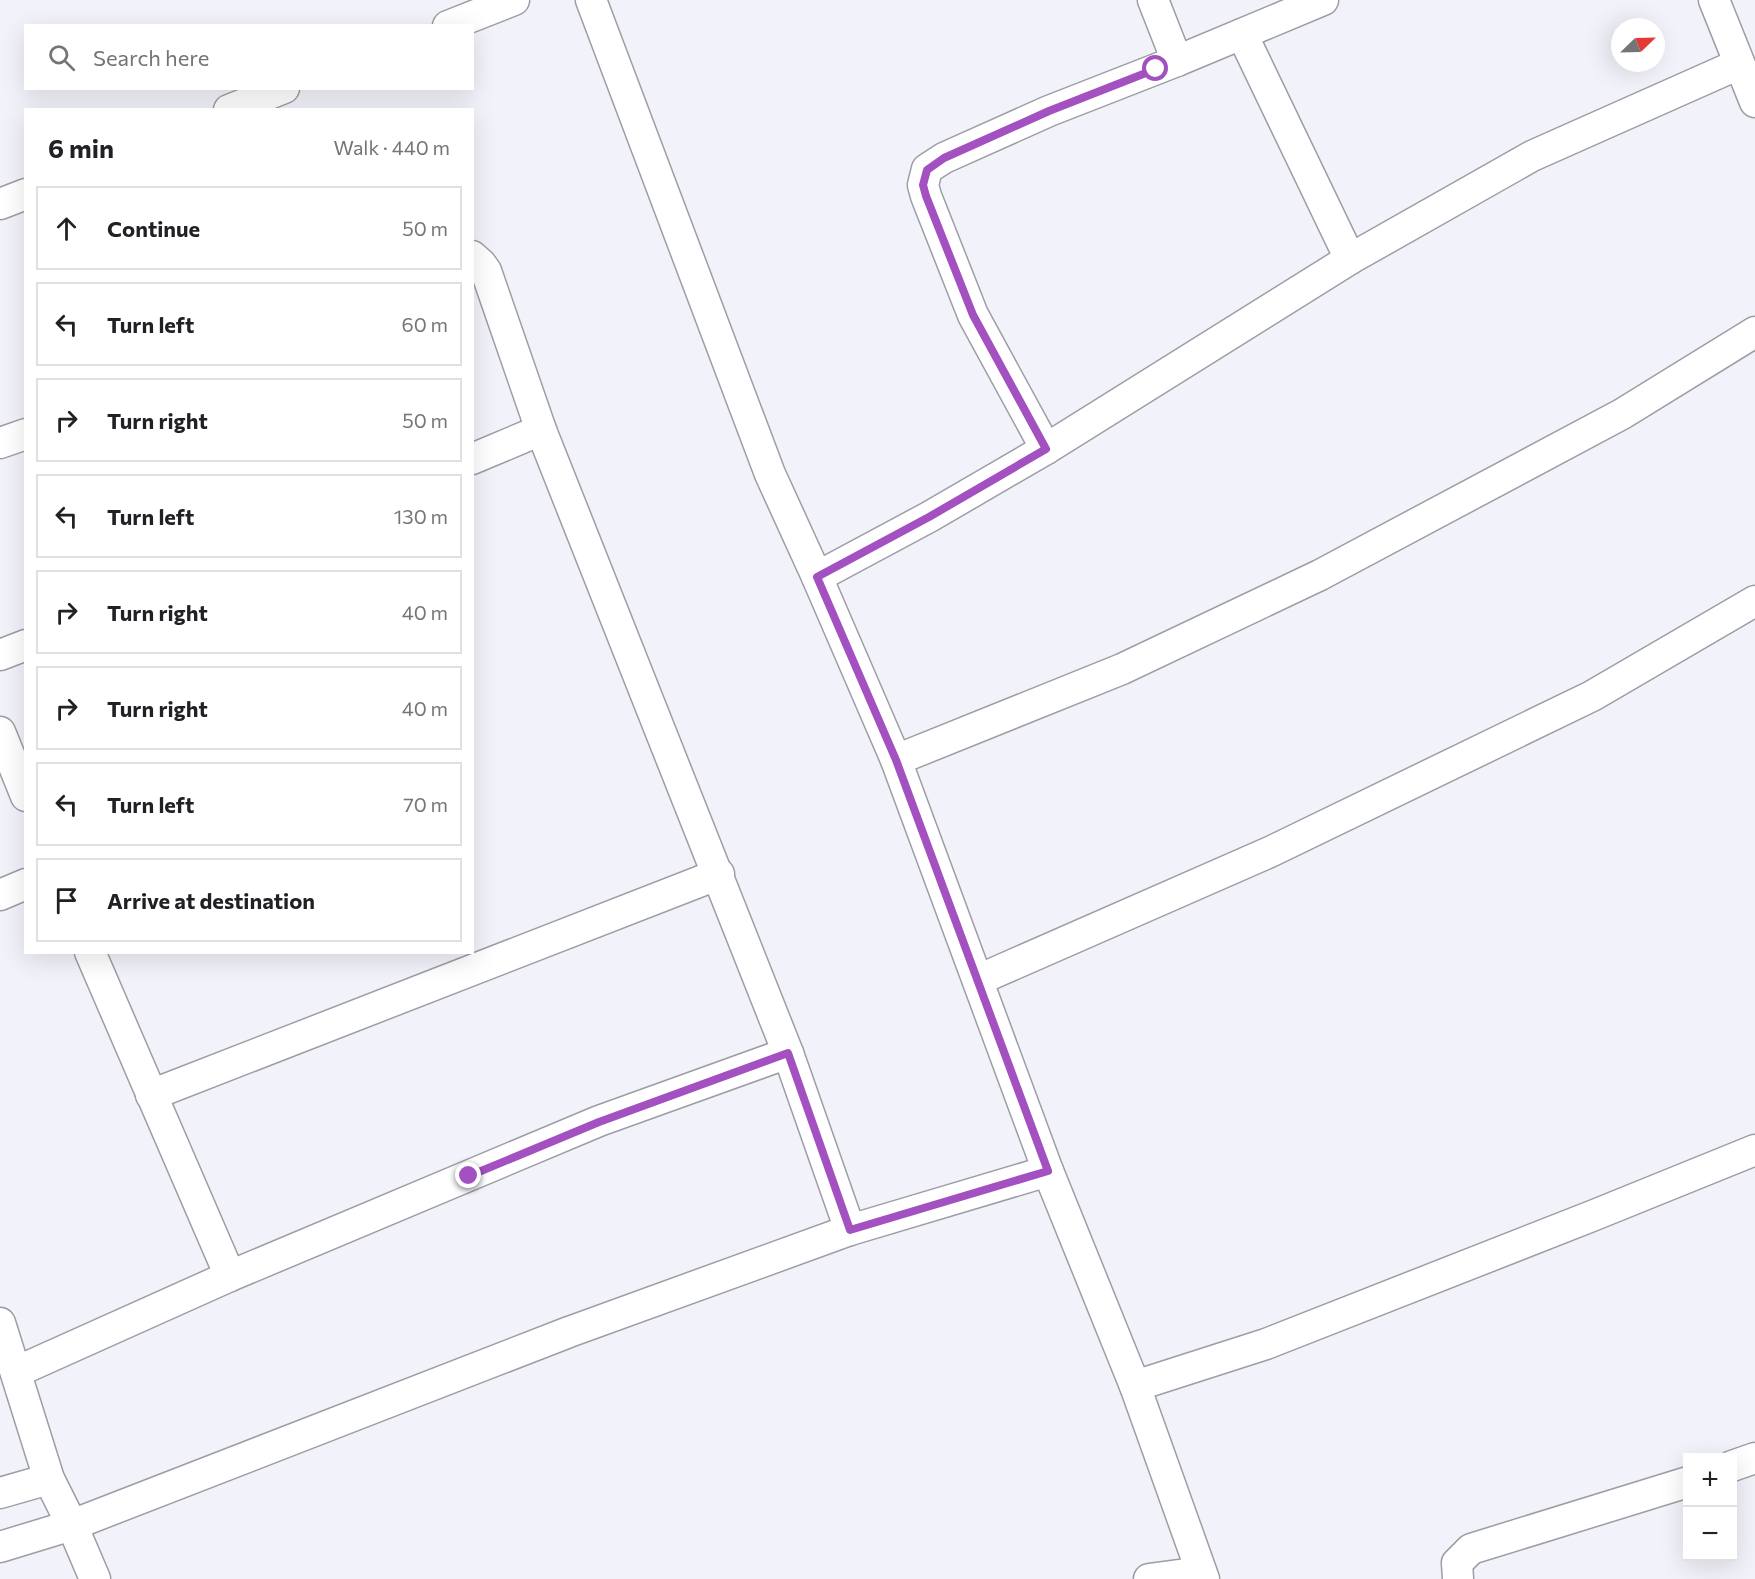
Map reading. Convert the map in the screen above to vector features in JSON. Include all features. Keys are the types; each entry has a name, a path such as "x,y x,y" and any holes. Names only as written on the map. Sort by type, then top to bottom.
{"street":[{"path":"453,24 514,0"},
{"path":"591,0 770,474 896,760 1048,1171 1135,1386 1203,1575 1149,1579"},
{"path":"1153,0 1178,61"},
{"path":"1046,449 973,315 926,196 923,185 927,170 944,158 1049,111 1178,61 1323,0"},
{"path":"1713,0 1755,102"},
{"path":"1242,34 1350,259"},
{"path":"817,577 929,517 1046,449 1350,259 1532,156 1739,64"},
{"path":"235,108 279,90"},
{"path":"0,204 24,195"},
{"path":"474,258 486,271 542,430 788,1053 850,1230"},
{"path":"896,760 1122,669 1320,575 1622,414 1755,332"},
{"path":"474,458 542,430"},
{"path":"0,443 24,435"},
{"path":"978,980 1272,851 1581,702 1755,601"},
{"path":"0,655 24,646"},
{"path":"0,732 24,791"},
{"path":"151,1095 719,874"},
{"path":"0,895 24,885"},
{"path":"91,954 231,1276"},
{"path":"16,1372 231,1276 599,1122 788,1053"},
{"path":"1135,1386 1266,1344 1755,1150"},
{"path":"0,1547 72,1525 569,1332 850,1230 1048,1171"},
{"path":"1,1329 49,1479 95,1579"},
{"path":"1737,1464 1755,1458"},
{"path":"0,1493 49,1479"},
{"path":"1458,1579 1457,1563 1471,1549 1683,1484"}],"route":[{"path":"469,1176 599,1122 788,1053 850,1230 1048,1171 896,760 817,577 929,517 1046,449 973,315 926,196 923,185 927,170 944,158 1049,111 1156,69"}]}
